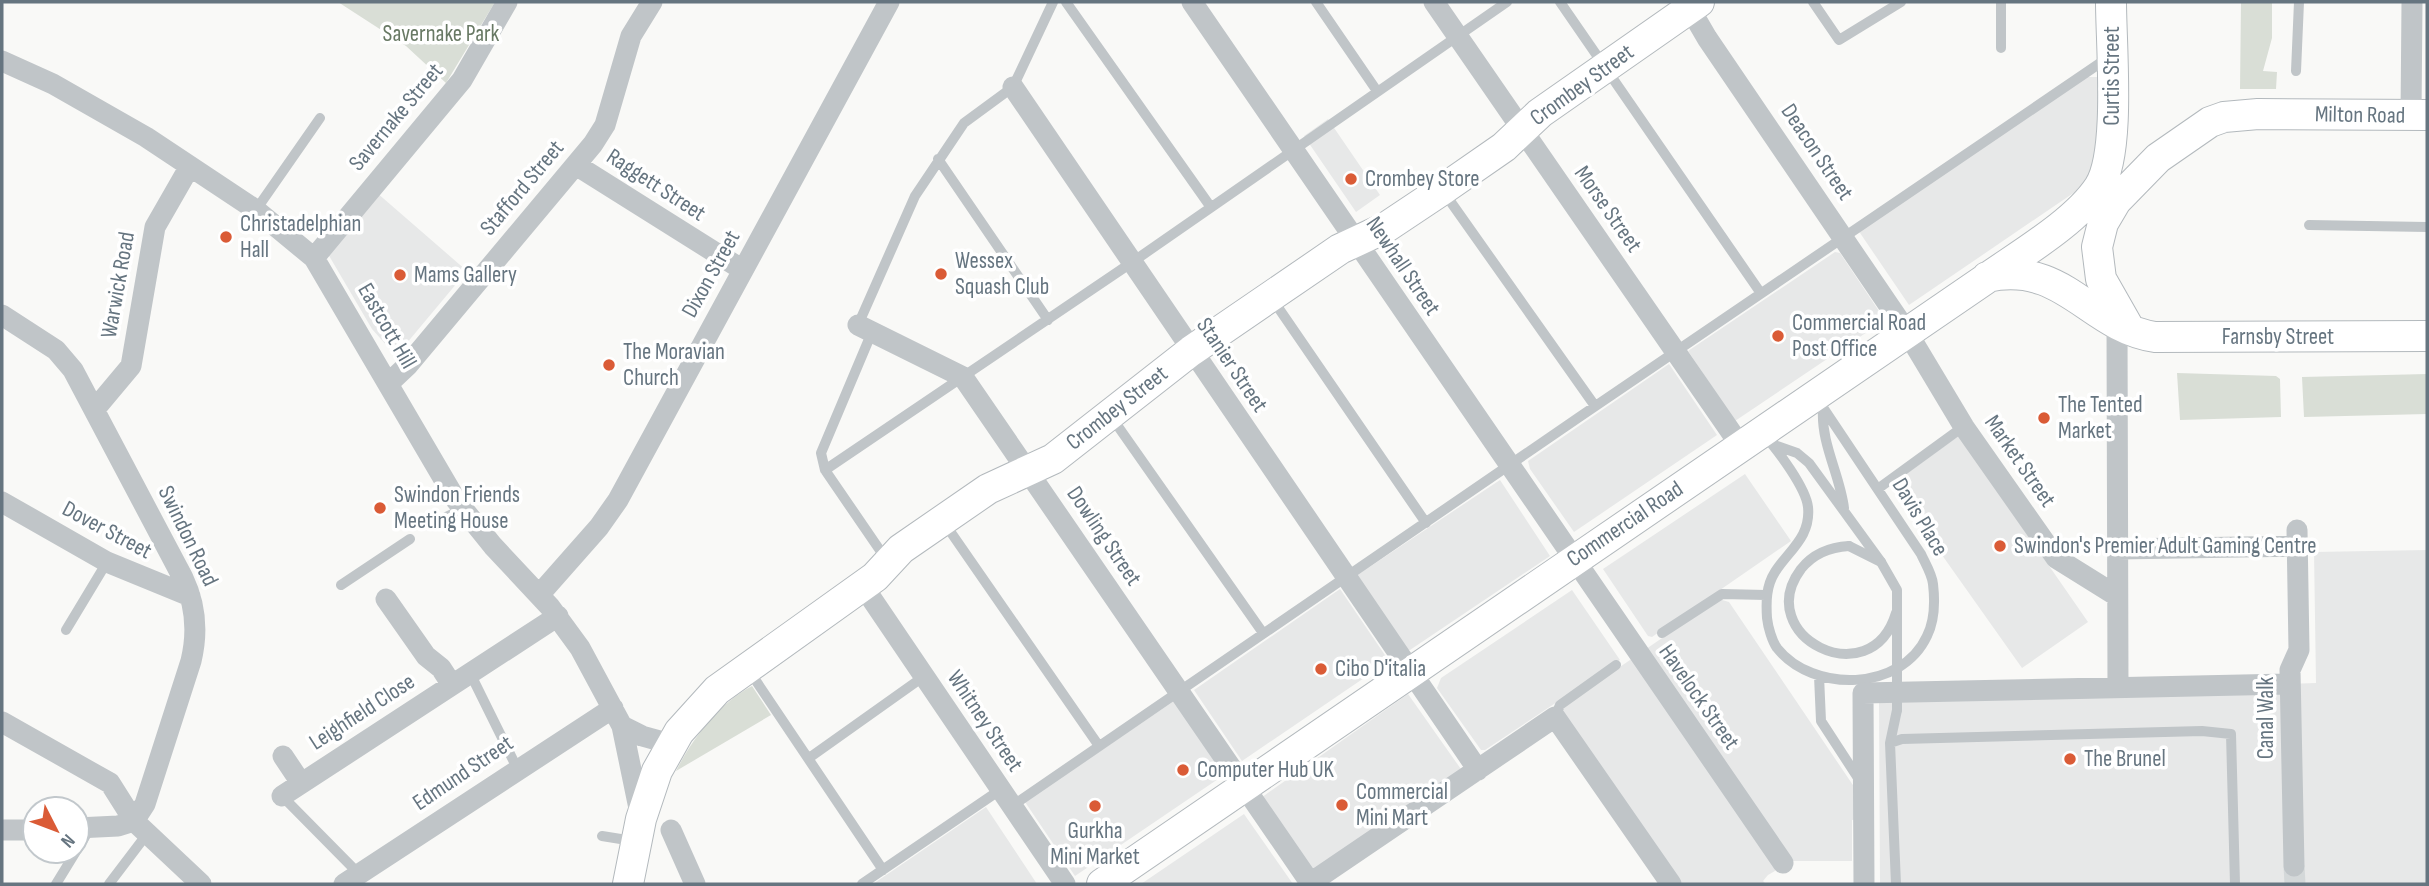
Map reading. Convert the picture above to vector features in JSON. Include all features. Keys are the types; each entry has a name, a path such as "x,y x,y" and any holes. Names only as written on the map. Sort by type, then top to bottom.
{"street":[{"name":"Savernake Street","path":"314,258 462,80 507,2"},
{"name":"Stafford Street","path":"390,382 408,365 576,165 605,125 631,36 652,2"},
{"name":"Dixon Street","path":"539,595 610,514 890,2"},
{"name":"Newhall Street","path":"1192,2 1573,559"},
{"name":"Morse Street","path":"1434,2 1676,353 1758,441"},
{"name":"Curtis Street","path":"2111,2 2112,136 2128,154 2158,158"},
{"path":"2417,3 2419,115"},
{"name":"Crombey Street","path":"628,884 638,830 653,781 671,744 707,699 863,586 901,549 942,520 988,489 1053,459 1191,351 1270,296 1355,242 1385,228 1504,147 1521,130 1691,4"},
{"name":"Deacon Street","path":"1691,4 1707,38 1906,332"},
{"name":"Eastcott Hill","path":"2,61 93,106 190,166 256,210 314,258 390,382 454,513 539,595 558,616 580,648 617,717 638,830"},
{"name":"Stanier Street","path":"1013,87 1478,769"},
{"name":"Milton Road","path":"2158,158 2210,122 2224,117 2258,114 2419,115"},
{"name":"Commercial Road","path":"1102,884 1573,559 1819,402 1906,332 2059,226 2092,196 2104,174 2112,136"},
{"path":"2118,687 2117,542 2123,327 2101,279 2097,247 2103,223 2116,201 2158,158"},
{"name":"Raggett Street","path":"576,165 743,270"},
{"name":"Warwick Road","path":"95,410 131,366 155,227 190,166"},
{"name":"Farnsby Street","path":"1987,278 2014,273 2047,280 2066,289 2123,327 2168,337 2427,336"},
{"name":"Swindon Road","path":"2,315 37,337 64,359 95,410 190,596 196,622 194,652 145,804 140,828"},
{"name":"Dowling Street","path":"865,328 963,377 1310,884"},
{"name":"Market Street","path":"1906,332 1964,427 2056,558 2117,596"},
{"name":"Dover Street","path":"2,502 107,562 190,596"},
{"name":"Canal Walk","path":"2117,542 2297,538 2299,650 2290,670 2294,866"},
{"name":"Havelock Street","path":"1573,559 1783,863"},
{"name":"Whitney Street","path":"863,586 1065,884"},
{"name":"Leighfield Close","path":"386,599 426,656 461,679"},
{"name":"Leighfield Close","path":"282,796 558,616"},
{"path":"1864,884 1863,693 2290,684"},
{"path":"617,717 642,736 671,744"},
{"name":"Edmund Street","path":"351,879 517,768 617,717"},
{"path":"1310,884 1555,717 1671,884"},
{"path":"2,722 110,783 140,828 201,884"},
{"name":"Leighfield Close","path":"283,756 301,783"},
{"path":"91,827 140,828"},
{"path":"2,830 21,830"},
{"path":"671,830 695,884"}],"lane":[{"path":"888,563 825,470 821,453 915,196 964,123 1013,87 1053,2"},
{"path":"1066,2 1210,206"},
{"path":"1316,2 1377,91"},
{"path":"825,470 1048,320 1507,2"},
{"path":"1560,2 1759,292"},
{"path":"1813,2 1839,40 1901,2"},
{"path":"2001,2 2001,48"},
{"path":"2295,71 2299,2"},
{"path":"862,884 1099,746 1676,353 1842,235 2111,55"},
{"path":"256,210 320,118"},
{"path":"938,159 1048,320"},
{"path":"1442,190 1595,406"},
{"path":"2309,225 2427,227"},
{"path":"1270,296 1426,523"},
{"path":"1819,402 1823,431 1841,484 1844,510"},
{"name":"Davis Place","path":"1766,595 1768,622 1776,646 1791,661 1819,676 1861,680 1888,672 1910,658 1927,637 1934,613 1933,581 1921,554 1819,402"},
{"path":"1110,415 1264,633"},
{"path":"1879,488 1956,432"},
{"path":"1758,441 1797,453 1809,463 1892,577 1897,592 1898,599 1898,607 1896,614 1894,621 1877,643 1862,651 1844,655 1830,653 1807,640 1793,620 1790,607 1794,580 1819,553 1849,547 1881,562 1891,576 1897,590 1898,603 1898,617 1898,630 1899,657 1897,710 1890,743 1896,884"},
{"path":"1662,633 1722,594 1766,595 1775,572 1805,533 1808,506 1758,441"},
{"path":"942,520 1099,746"},
{"path":"341,585 410,539"},
{"path":"66,630 107,562"},
{"path":"1555,717 1560,705 1616,665"},
{"path":"747,668 883,870"},
{"path":"1819,676 1821,721 1864,788"},
{"path":"809,758 923,677"},
{"path":"461,679 517,768"},
{"path":"1890,743 1902,739 2202,731 2231,734 2235,884"},
{"path":"282,796 351,879"},
{"path":"109,884 140,828"},
{"path":"602,836 638,830"},
{"path":"56,884 65,865"}],"shaded area":[{"path":"2083,77 2100,77 2094,179 1909,305 1858,230"},
{"name":"Crombey Store","path":"1328,119 1380,195 1356,212 1304,136"},
{"path":"376,192 467,271 396,356 372,329 328,254"},
{"path":"1835,252 1840,253 1885,320 1735,421 1688,351"},
{"path":"1669,364 1717,435 1574,532 1530,469 1528,461"},
{"path":"1959,436 2088,622 2022,668 1891,483"},
{"path":"1745,474 1791,541 1652,637 1648,636 1603,569"},
{"path":"1500,480 1550,556 1404,654 1353,578"},
{"name":"The Brunel","path":"2427,550 2427,884 1880,884 1879,699 2316,683 2314,552"},
{"path":"1340,589 1389,661 1242,761 1194,690"},
{"path":"1572,590 1620,660 1485,750 1481,750 1437,688 1441,678"},
{"path":"1719,599 1729,602 1859,794 1860,819 1852,820 1852,861 1792,861 1768,875 1763,881 1766,884 1678,884 1560,708"},
{"path":"1408,694 1463,772 1312,877 1258,800"},
{"path":"1174,701 1224,775 1075,876 1025,802"},
{"path":"986,807 1037,884 873,884"},
{"path":"1244,814 1293,884 1141,884"}],"green space":[{"name":"Savernake Park","path":"338,2 495,2 446,83 406,46"},
{"path":"2241,2 2272,2 2272,38 2263,71 2277,72 2276,89 2240,89"},
{"path":"2177,373 2276,376 2280,379 2281,417 2180,420"},
{"path":"2427,374 2427,414 2304,417 2302,377"},
{"path":"752,686 771,715 676,771 690,746 717,712"}],"tunnel":[{"path":"2294,866 2295,884"}],"place":[{"name":"Crombey Store","path":"1351,179"},
{"name":"Christadelphian Hall","path":"226,237"},
{"name":"Wessex Squash Club","path":"941,274"},
{"name":"Mams Gallery","path":"400,275"},
{"name":"Commercial Road Post Office","path":"1778,336"},
{"name":"The Moravian Church","path":"609,365"},
{"name":"The Tented Market","path":"2044,418"},
{"name":"Swindon Friends Meeting House","path":"380,508"},
{"name":"Swindon's Premier Adult Gaming Centre","path":"2000,546"},
{"name":"Cibo D'italia","path":"1321,669"},
{"name":"The Brunel","path":"2070,759"},
{"name":"Computer Hub UK","path":"1183,770"},
{"name":"Commercial Mini Mart","path":"1342,805"},
{"name":"Gurkha Mini Market","path":"1095,806"}]}
